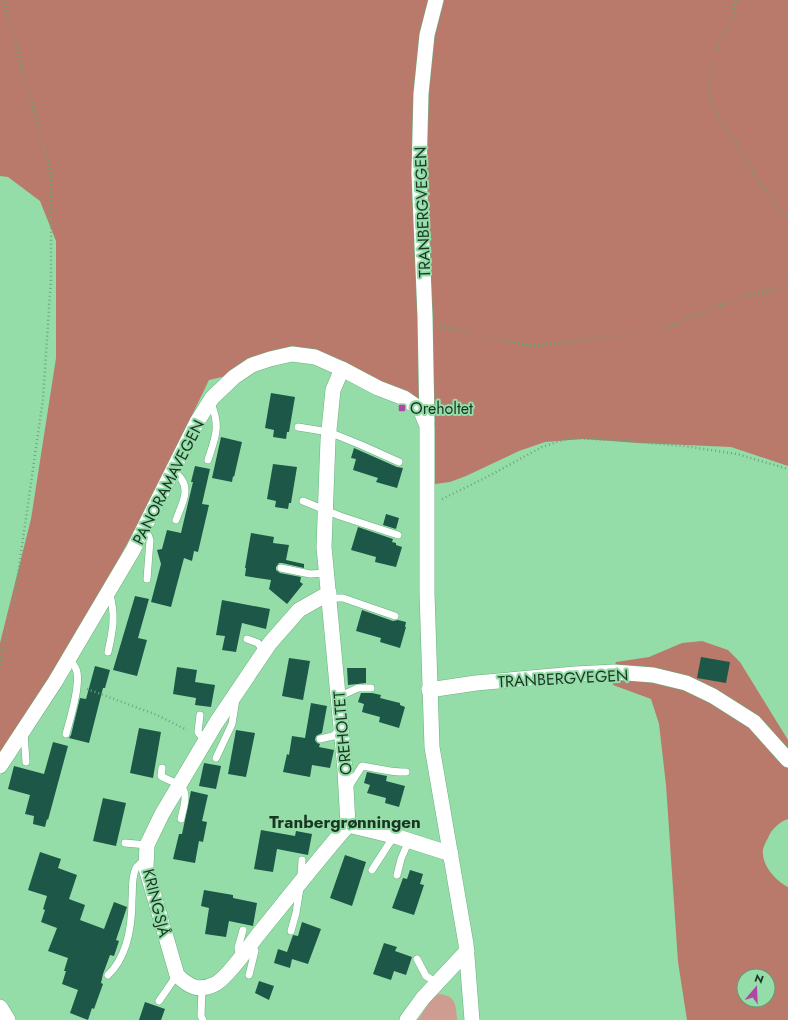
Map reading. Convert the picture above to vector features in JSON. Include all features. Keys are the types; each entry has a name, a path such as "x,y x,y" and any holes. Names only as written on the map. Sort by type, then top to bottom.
{"street":[{"name":"TRANBERGVEGEN","path":"436,0 427,35 421,94 420,173 426,324 427,593 432,747 467,951 472,1020"},
{"name":"PANORAMAVEGEN","path":"0,766 68,660 134,550 197,422 210,401 234,377 252,365 270,359 292,354 315,357 378,388 404,398 420,409"},
{"name":"OREHOLTET","path":"342,369 333,390 328,432 324,547 342,729 348,825"},
{"name":"TRANBERGVEGEN","path":"420,409 427,426"},
{"name":"KRINGSJÅ","path":"177,975 146,868 147,852 162,814 179,785 202,737 238,691 270,643 299,610 329,596"},
{"name":"TRANBERGVEGEN","path":"430,690 476,683 575,674 614,672 653,675 686,683 720,701 754,722 788,760"},
{"path":"177,975 186,984 202,989 217,984 240,958 348,825 409,840 451,854"},
{"path":"406,1020 423,998 467,951"},
{"path":"0,1007 8,1020"}],"lane":[{"path":"208,460 217,426 215,412 210,401"},
{"path":"298,427 328,432 399,462"},
{"path":"173,470 183,480 186,494 180,506 176,520"},
{"path":"303,501 340,516 398,535"},
{"path":"145,527 150,540 147,579"},
{"path":"281,568 310,574 327,573"},
{"path":"108,652 112,635 114,606 109,592"},
{"path":"329,596 343,598 395,616"},
{"path":"247,639 258,643 264,652"},
{"path":"66,734 75,701 77,685 76,668 68,660"},
{"path":"338,697 358,688 371,688"},
{"path":"216,758 232,724 238,691"},
{"path":"200,715 198,732 202,737"},
{"path":"320,739 333,736 342,729"},
{"path":"24,730 26,762"},
{"path":"346,789 362,766 397,773 406,772"},
{"path":"162,768 161,776 168,781 179,785 184,792 185,804 181,819"},
{"path":"372,870 394,836"},
{"path":"397,875 401,859 409,840"},
{"path":"108,975 115,969 122,956 129,934 132,914 132,882 136,868 147,852 125,843"},
{"path":"291,931 302,880 302,860"},
{"path":"240,958 238,948 243,930"},
{"path":"249,975 255,951 251,944"},
{"path":"417,959 426,976 437,983"},
{"path":"159,1001 177,975"},
{"path":"202,989 201,1016 203,1020"}],"path":[{"path":"0,665 16,588 43,399 51,279 51,173 4,0"},
{"path":"736,0 730,24 714,51 708,94 720,120 755,175 777,208 788,217"},
{"path":"426,324 533,346 660,330 737,299 788,285"},
{"path":"427,506 485,478 542,447 569,438 684,446 737,454 788,469"},
{"path":"77,685 157,715 202,737"}],"shaded area":[{"path":"0,0 788,0 788,466 731,447 583,439 545,442 519,451 466,476 450,482 435,484 435,409 393,393 309,357 209,380 154,494 63,662 0,757 0,643 31,519 56,358 56,241 40,201 8,177 0,176"},
{"path":"702,641 728,650 740,662 788,740 788,819 773,829 763,849 763,855 764,861 770,872 774,877 788,887 788,1020 687,1020 678,962 666,785 659,724 651,699 613,685 611,676 616,662 649,657 682,643"},
{"path":"438,994 448,996 452,999 455,1005 457,1020 418,1020 431,1000"}],"building":[{"path":"271,393 295,397 289,432 287,432 286,439 273,437 274,430 265,428"},
{"path":"221,437 242,442 232,482 212,478"},
{"path":"354,448 397,467 403,468 397,488 376,482 378,478 353,470 356,459 351,458"},
{"path":"273,464 297,467 291,503 289,503 288,509 275,507 276,501 267,499"},
{"path":"195,466 210,469 202,504 209,505 198,552 194,551 192,561 184,558 171,607 151,602 161,564 157,550 162,549 167,530 181,533 193,482 191,482"},
{"path":"386,514 399,518 396,529 383,525"},
{"path":"358,527 393,539 392,542 402,547 396,567 375,562 376,557 351,550"},
{"path":"251,533 274,537 273,543 289,545 286,560 304,564 304,568 282,563 279,563 276,567 276,570 280,573 301,577 300,582 303,584 287,604 269,589 271,580 245,576"},
{"path":"135,596 149,599 138,638 147,640 137,676 113,670"},
{"path":"222,600 270,609 266,629 242,623 236,652 222,650 225,636 216,635"},
{"path":"362,610 393,621 398,620 406,622 400,648 380,642 381,638 356,631"},
{"path":"701,657 730,662 726,683 697,678"},
{"path":"289,658 310,661 303,700 282,696"},
{"path":"95,666 110,670 105,688 103,688 89,743 69,738 80,698 86,699"},
{"path":"177,667 197,670 195,682 215,685 211,707 195,705 196,698 173,694"},
{"path":"347,668 366,668 366,683 348,685"},
{"path":"361,693 381,695 380,698 400,703 400,705 405,707 399,728 379,722 380,717 362,712 364,704 358,702"},
{"path":"311,703 327,706 322,733 316,736 315,740 320,744 319,747 334,750 330,768 312,765 310,777 283,772 287,754 289,755 292,736 305,738"},
{"path":"139,728 161,732 153,778 130,773"},
{"path":"236,730 255,733 246,777 228,774"},
{"path":"53,742 68,746 45,827 33,824 34,816 25,814 30,795 8,789 14,766 44,774"},
{"path":"204,763 221,766 216,789 199,786"},
{"path":"367,772 387,776 386,781 405,786 399,807 385,803 386,798 367,793 370,785 364,783"},
{"path":"191,791 208,795 202,821 207,822 203,842 199,841 195,863 173,859 179,834 182,834"},
{"path":"103,798 126,803 116,846 93,841"},
{"path":"261,830 295,836 296,831 312,834 308,855 277,849 273,872 254,869"},
{"path":"40,852 61,859 58,868 77,875 69,899 85,905 80,920 104,929 114,902 127,907 116,940 119,941 114,956 110,955 103,974 101,983 103,984 94,1009 92,1008 88,1020 70,1013 78,990 62,984 68,958 48,951 57,928 41,922 47,896 28,890"},
{"path":"345,855 366,862 352,906 330,898"},
{"path":"410,870 423,874 420,884 424,885 414,915 392,908 403,878 407,879"},
{"path":"204,890 233,895 233,898 257,903 253,926 229,921 226,937 205,934 209,908 201,906"},
{"path":"302,922 321,929 308,964 292,959 290,968 274,963 278,949 287,952 293,935 298,936"},
{"path":"384,943 397,947 395,951 412,957 406,975 394,971 391,980 373,974"},
{"path":"259,981 274,986 269,1000 255,993"},
{"path":"145,1002 165,1009 161,1020 139,1020"}],"place":[{"name":"Oreholtet","path":"402,408"}],"district":[{"name":"Tranbergrønningen","path":"345,822"}]}
